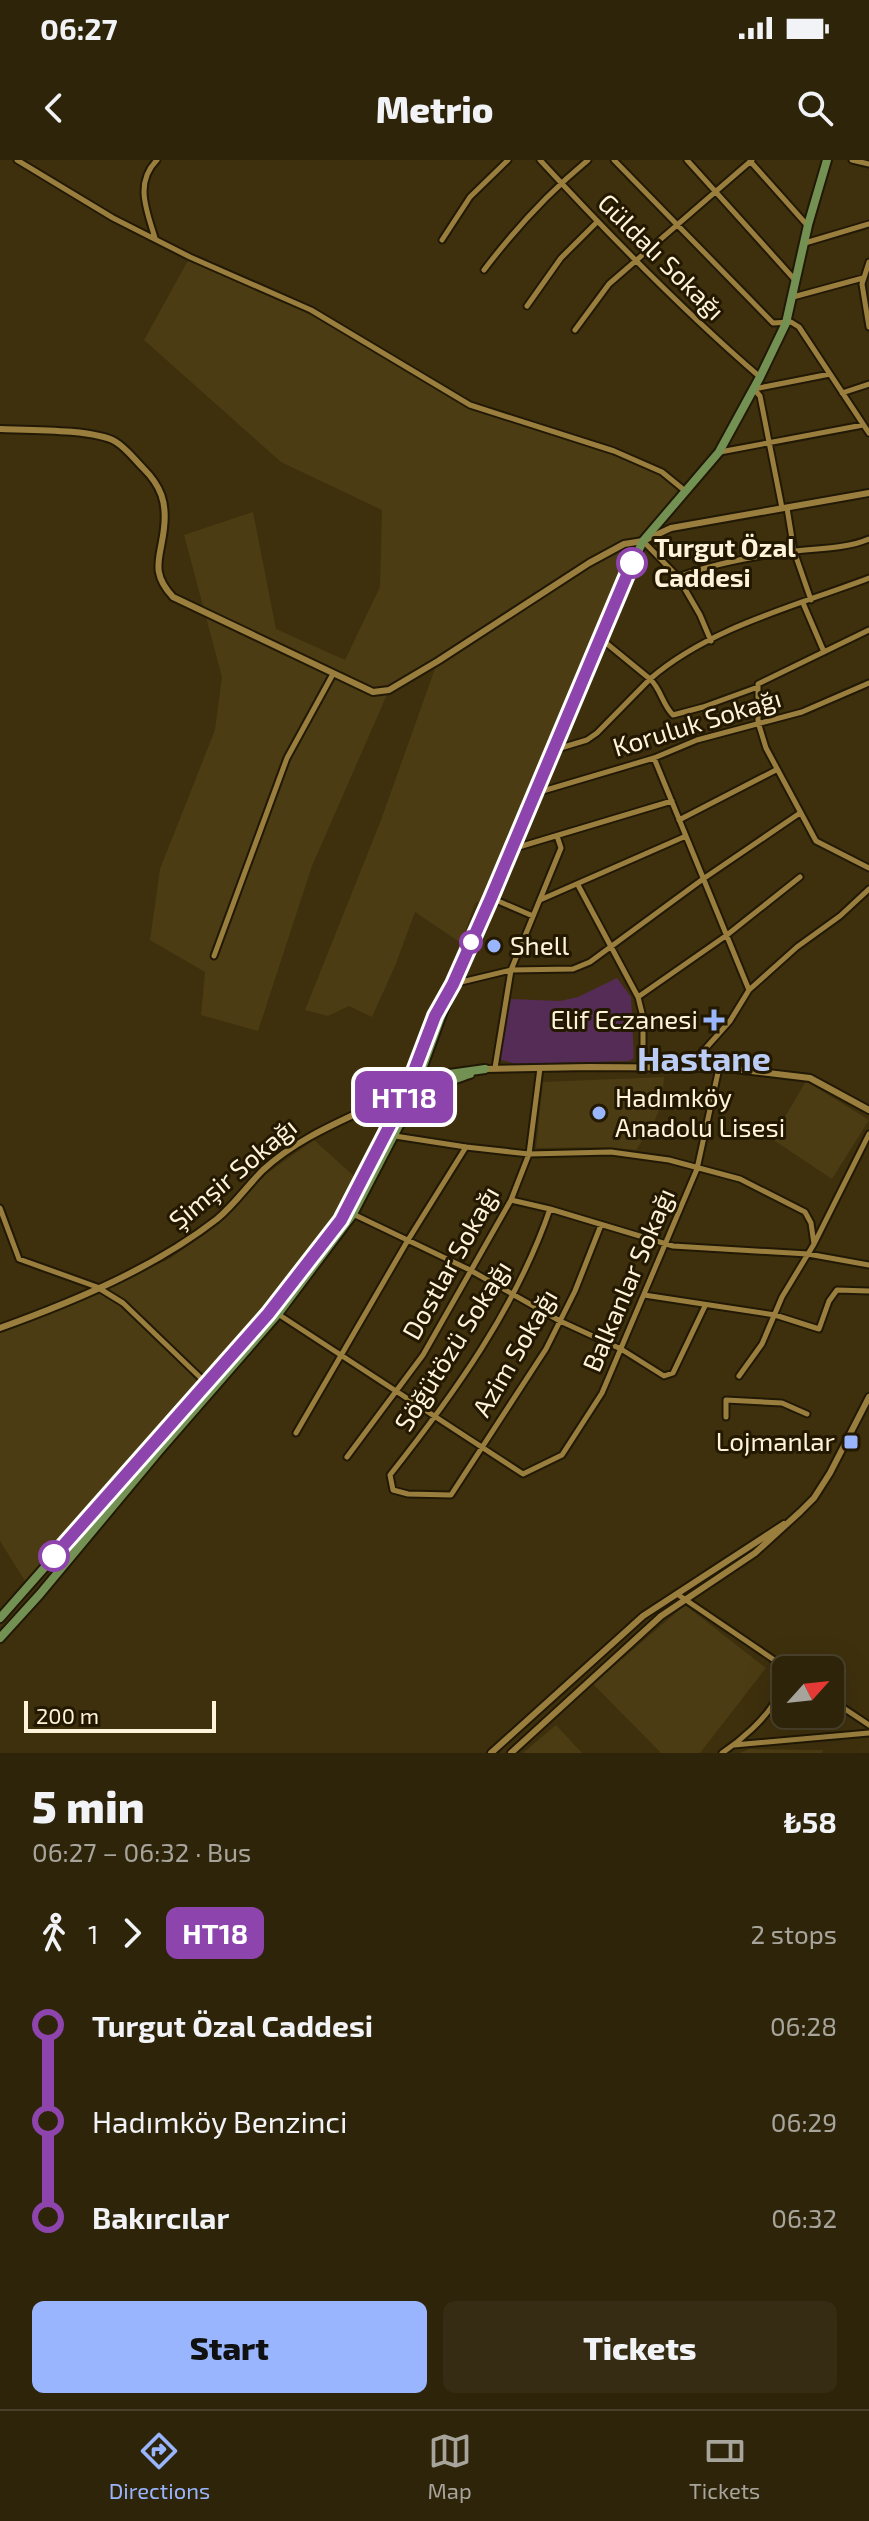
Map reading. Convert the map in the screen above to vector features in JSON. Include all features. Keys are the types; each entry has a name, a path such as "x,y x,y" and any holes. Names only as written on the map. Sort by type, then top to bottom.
{"main road":[{"path":"0,1638 278,1314 353,1214 395,1136 421,1078 453,984 643,541 719,452 786,323 803,243 826,165"},
{"path":"0,1618 268,1314 341,1220 403,1100 435,1016 453,984"},
{"path":"362,1111 421,1078 490,1069"},
{"path":"362,1111 490,1069"}],"street":[{"path":"17,160 113,218 311,310 470,405 614,451 662,472 684,490"},
{"path":"155,239 143,189 146,171 157,160"},
{"path":"442,240 470,197 508,160"},
{"name":"Güldalı Sokağı","path":"540,160 697,323 760,377"},
{"path":"484,270 519,224 588,160"},
{"path":"614,160 773,323 799,327 869,433"},
{"path":"687,160 795,280"},
{"path":"817,160 826,165"},
{"path":"852,160 869,164"},
{"path":"575,330 609,284 751,161 808,225"},
{"path":"527,306 561,258 597,222"},
{"path":"803,243 869,224"},
{"path":"869,262 862,292 869,327"},
{"path":"792,297 863,278"},
{"path":"811,600 794,551 760,396 754,389 830,374"},
{"path":"842,393 869,384"},
{"path":"719,452 864,425"},
{"path":"0,429 83,434 115,441 158,483 166,506 157,560 159,577 173,597 373,692 389,690 624,544 643,541 671,528 869,493"},
{"path":"678,577 711,564 827,549 869,539"},
{"path":"643,541 678,577 711,641"},
{"path":"553,750 587,740 665,666 711,641 869,578"},
{"path":"803,603 824,652"},
{"path":"869,630 758,684 758,722 776,770 816,841 869,868"},
{"path":"600,638 657,685 664,704 673,715 758,687"},
{"path":"214,956 287,758 333,674"},
{"name":"Koruluk Sokağı","path":"535,793 654,758 697,740 802,712 869,683"},
{"path":"654,758 749,990"},
{"path":"679,820 776,770"},
{"path":"511,850 672,801"},
{"path":"453,984 511,970 573,969 590,962 800,813"},
{"path":"557,836 561,848 511,970 490,1069 719,1068 810,1078 869,1110"},
{"path":"539,900 686,836"},
{"path":"638,997 727,935 800,877"},
{"path":"578,885 638,997 643,1017 643,1067"},
{"path":"689,1067 730,1021 749,990 869,889"},
{"path":"491,898 533,916"},
{"name":"Dostlar Sokağı","path":"347,1457 439,1329 511,1200 529,1154 540,1068"},
{"name":"Balkanlar Sokağı","path":"482,1448 523,1474 562,1455 602,1393 697,1169 719,1068"},
{"name":"Şimşir Sokağı","path":"0,1328 168,1253 219,1217 265,1168 317,1131 362,1111"},
{"path":"739,1376 762,1344 782,1297 814,1244 869,1134"},
{"path":"395,1136 529,1154 611,1152 669,1160 740,1179 805,1212 811,1223 814,1244"},
{"path":"296,1433 466,1147"},
{"path":"511,1200 664,1244 808,1254 869,1265"},
{"path":"0,1208 19,1259 97,1287 123,1303 206,1383"},
{"name":"Söğütözü Sokağı","path":"451,1495 408,1494 393,1490 390,1475 436,1417 475,1359 535,1252 550,1209"},
{"path":"353,1214 470,1270 560,1321 621,1349 664,1376 673,1373 705,1306"},
{"name":"Azim Sokağı","path":"451,1495 534,1370 560,1321 601,1225"},
{"path":"644,1295 775,1315 819,1329 829,1301 837,1290 869,1291"},
{"path":"278,1314 482,1448"},
{"path":"491,1753 643,1616 680,1597 800,1512 814,1498 830,1473 869,1397"},
{"path":"726,1417 726,1400 782,1403 807,1414"},
{"path":"680,1597 772,1658"},
{"path":"511,1753 680,1597"},
{"path":"722,1753 734,1745 772,1702"},
{"path":"844,1708 869,1725"},
{"path":"734,1745 869,1733"}],"shaded area":[{"path":"190,257 311,310 470,405 567,435 662,472 684,490 637,541 535,793 485,899 475,903 461,943 415,912 372,1017 349,1006 328,1016 305,1010 381,820 437,663 389,690 312,866 258,1031 201,1015 205,972 150,940 160,869 215,730 222,677 184,535 253,512 276,629 345,660 380,587 382,510 281,462 144,340"},
{"path":"617,978 631,997 634,1058 629,1061 516,1064 498,1059 511,999 560,1001 578,997"},
{"name":"Hadımköy Anadolu Lisesi","path":"664,1077 662,1103 636,1150 536,1148 543,1082"},
{"path":"806,1081 869,1120 832,1179 772,1139"},
{"path":"314,1140 356,1178 331,1221 266,1307 25,1581 0,1541 0,1333 171,1258 222,1220 266,1174"},
{"path":"685,1605 766,1668 700,1753 661,1753 593,1684"},
{"path":"556,1725 582,1753 523,1753"},
{"path":"749,1749 823,1750 822,1753 740,1753"}],"bus line":[{"name":"HT18","path":"54,1556 268,1314 341,1220 403,1100 435,1016 453,984 491,898 632,563"}],"place":[{"name":"Turgut Özal Caddesi","path":"632,563"},
{"name":"Shell","path":"494,946"},
{"name":"Elif Eczanesi","path":"714,1020"},
{"name":"Hadımköy Anadolu Lisesi","path":"599,1113"},
{"name":"Lojmanlar","path":"851,1442"}],"district":[{"name":"Hastane","path":"704,1059"}]}
